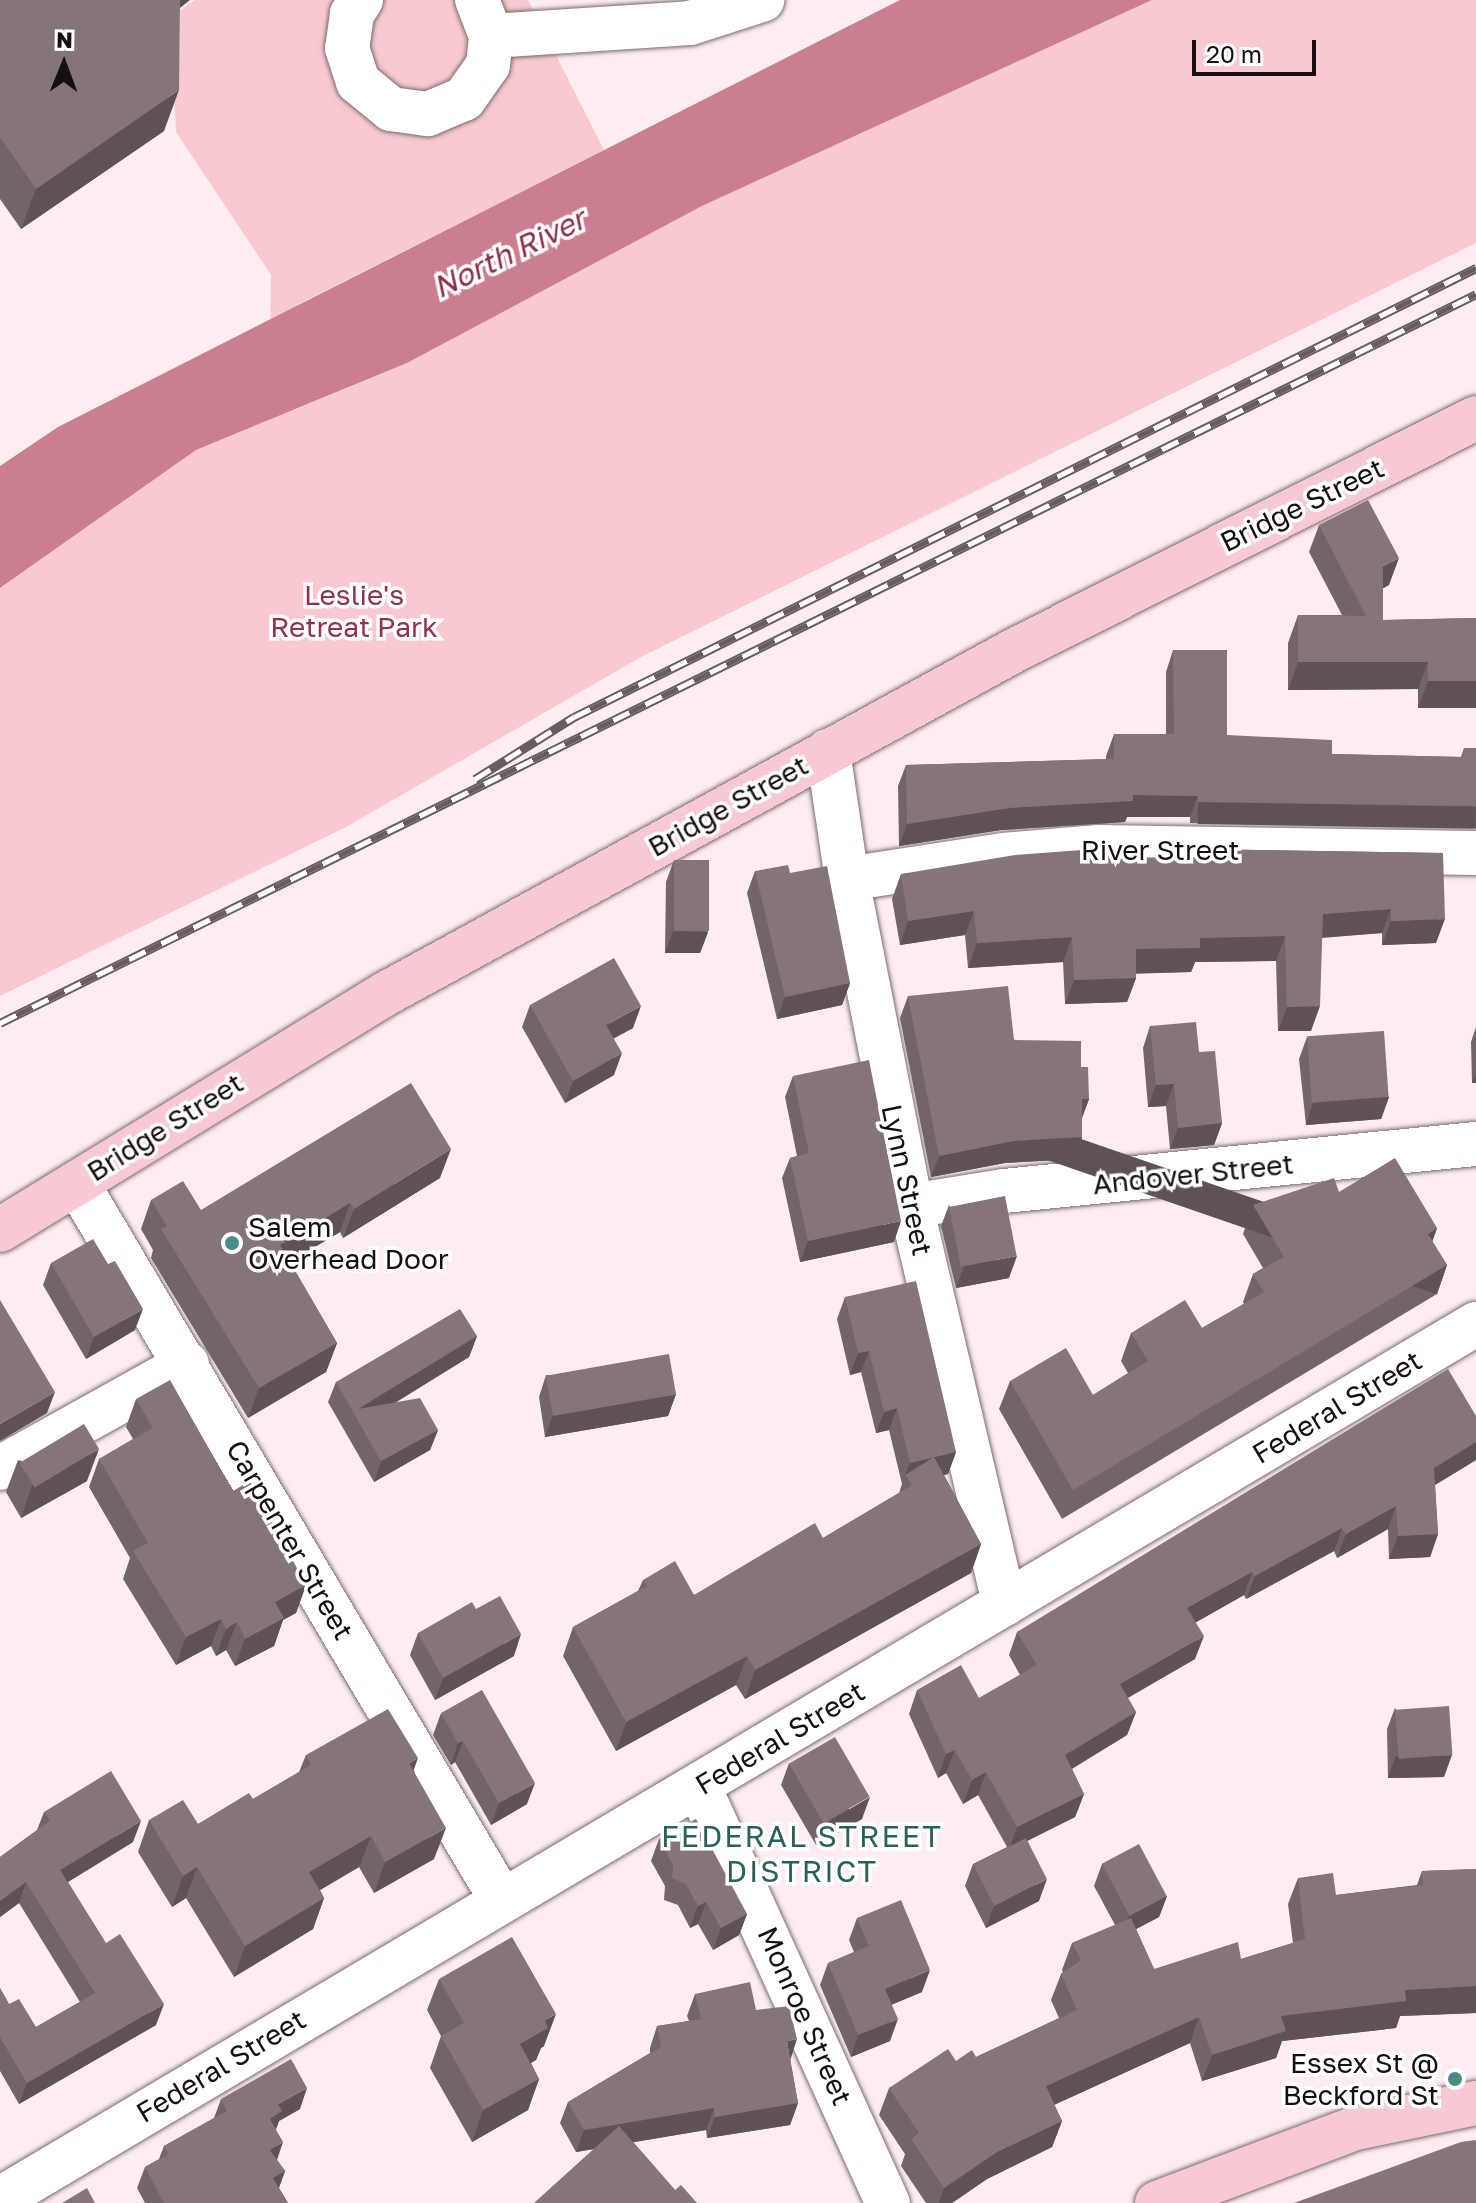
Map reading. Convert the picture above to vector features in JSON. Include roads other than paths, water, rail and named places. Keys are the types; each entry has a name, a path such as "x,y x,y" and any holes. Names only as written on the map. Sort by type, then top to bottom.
{"main road":[{"name":"Bridge Street","path":"0,1230 317,1033 828,751 1121,594 1476,418"},
{"path":"1157,2203 1356,2128 1476,2103"}],"street":[{"path":"361,0 347,32 349,64 372,97 391,109 428,114 464,99 488,65 484,18 690,23 762,0"},
{"name":"Lynn Street","path":"828,751 847,879 911,1206 1004,1604"},
{"name":"River Street","path":"847,879 1003,855 1099,847 1476,853"},
{"name":"Andover Street","path":"911,1206 1004,1191 1476,1144"},
{"name":"Carpenter Street","path":"77,1183 187,1364 501,1899"},
{"name":"Federal Street","path":"0,2199 501,1899 699,1787 1476,1324"},
{"path":"0,1468 187,1364"},
{"name":"Monroe Street","path":"699,1787 888,2203"}],"water":[{"name":"North River","path":"900,0 1152,0 702,206 407,363 196,450 0,588 0,466 58,427"}],"railway":[{"path":"475,779 574,717 1476,268"},
{"path":"0,1023 1476,294"}],"place":[{"name":"Salem Overhead Door","path":"232,1243"},
{"name":"Essex St @ Beckford St","path":"1455,2079"}],"district":[{"name":"FEDERAL STREET DISTRICT","path":"802,1853"}],"park label":[{"name":"Leslie's Retreat Park","path":"354,611"}]}
